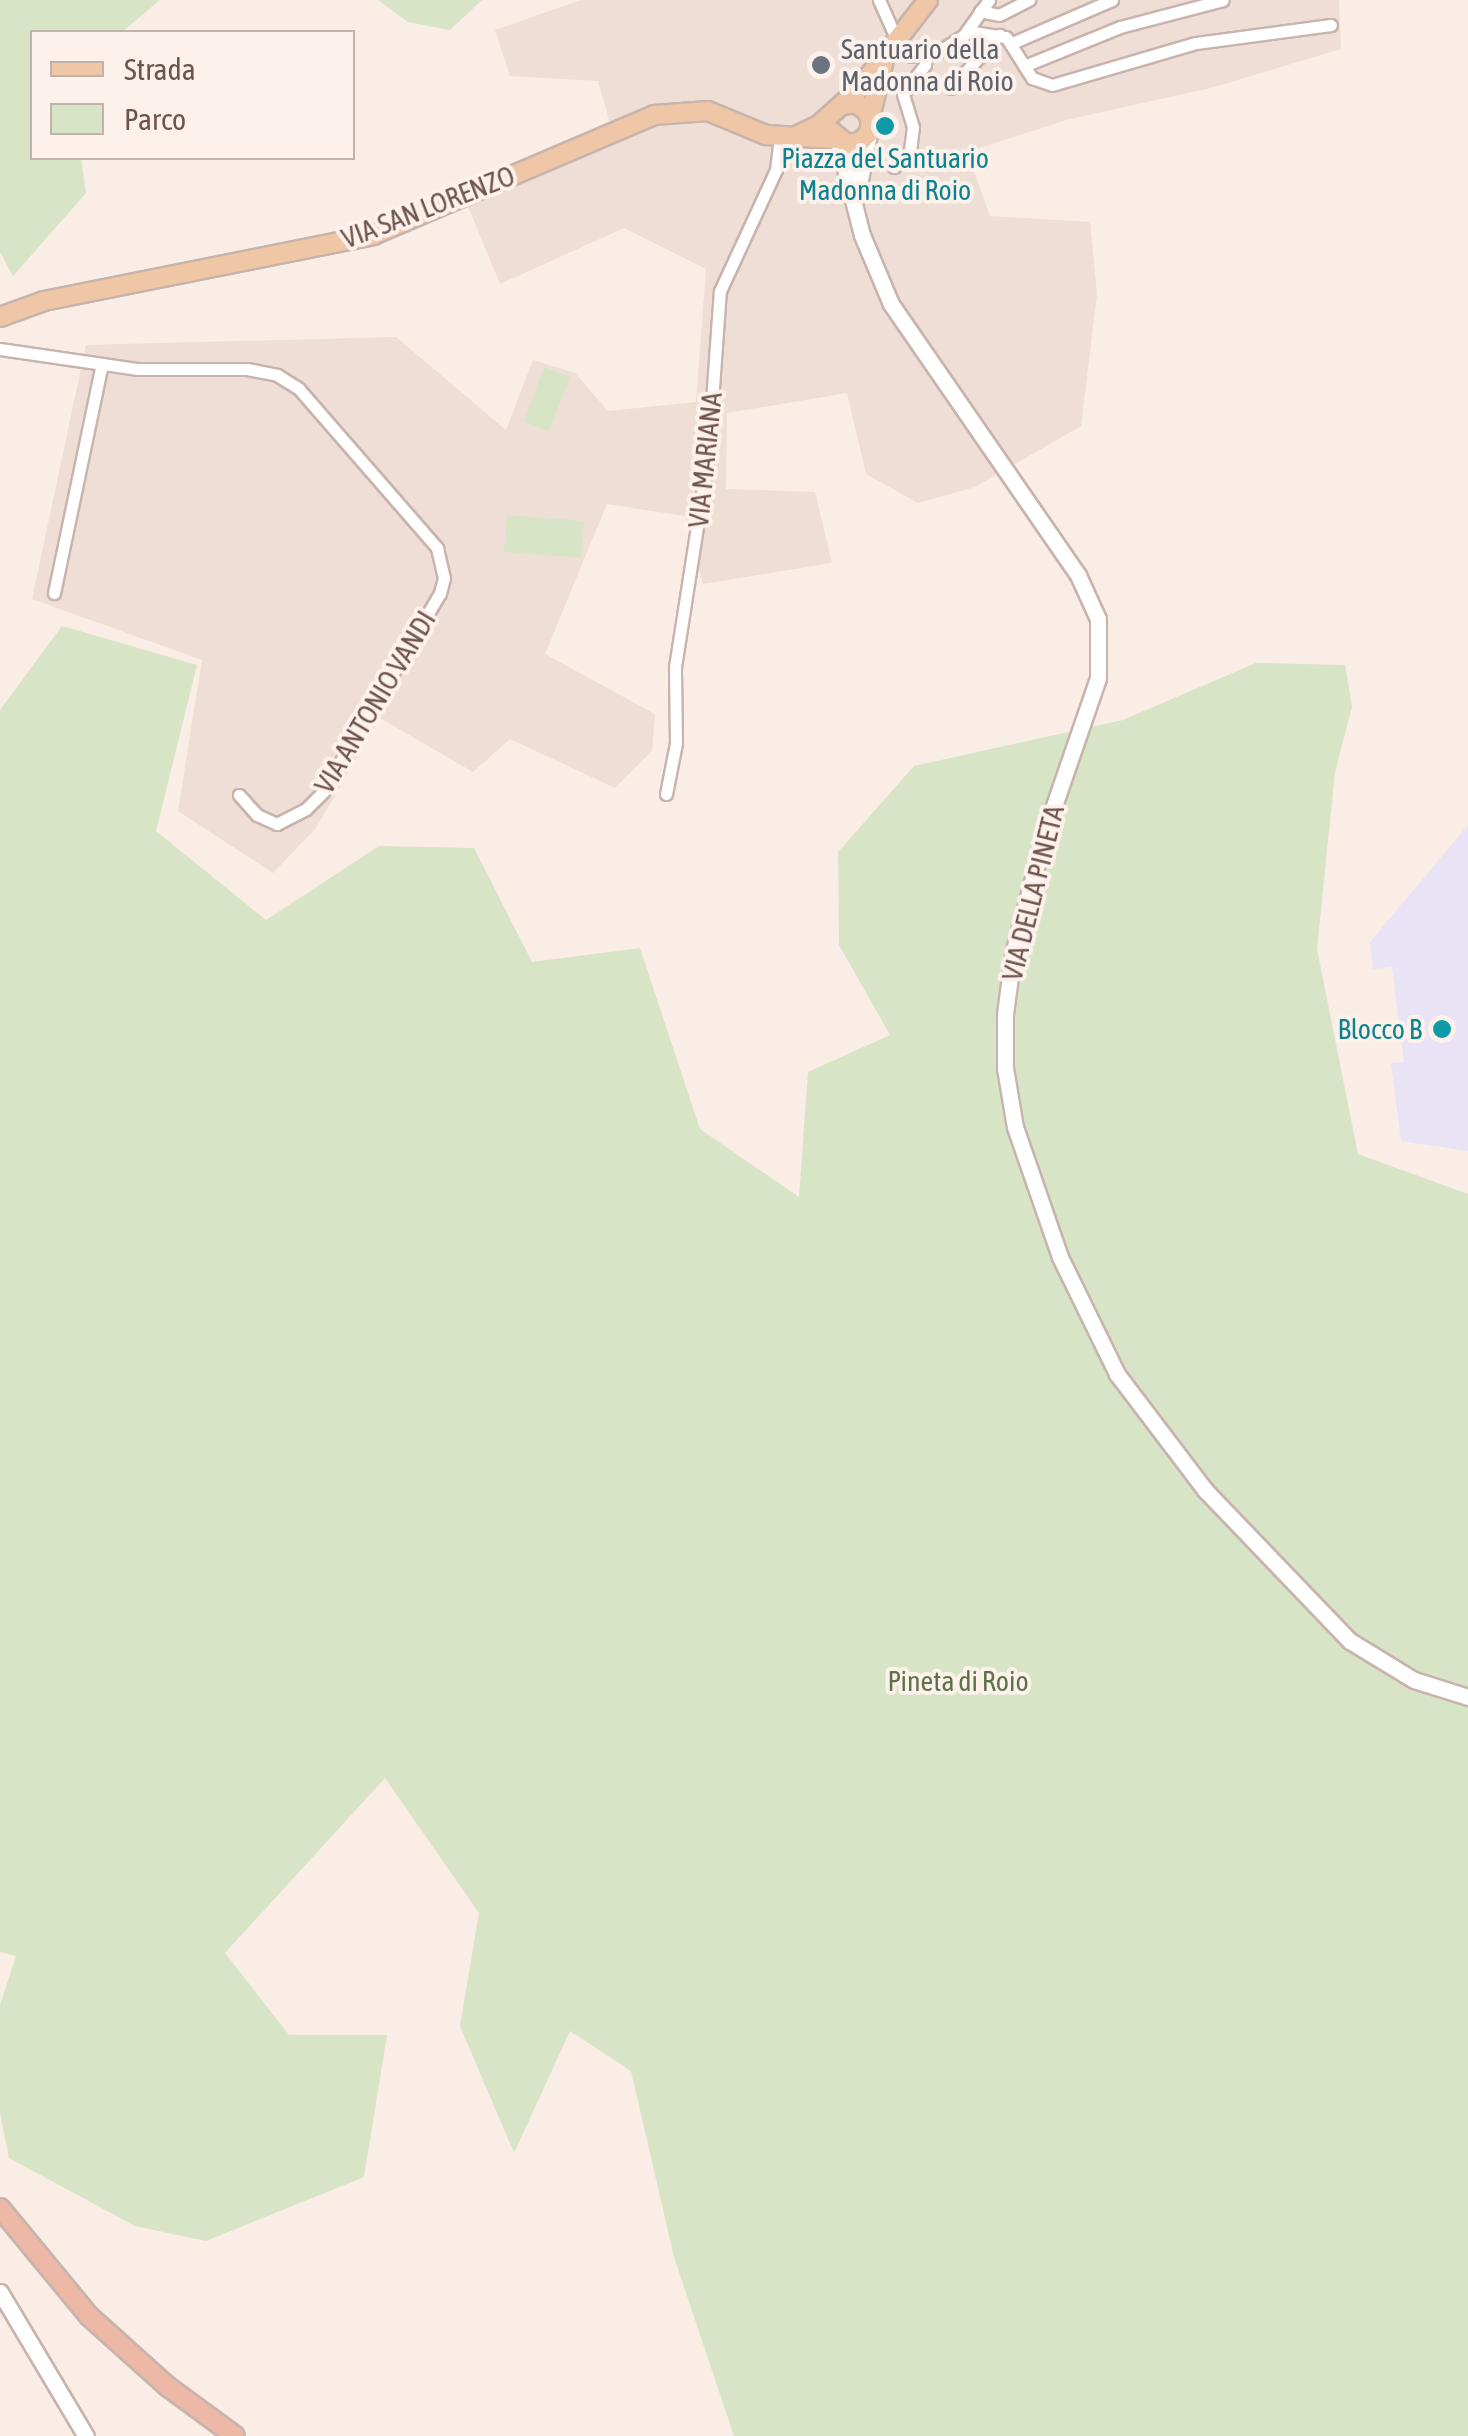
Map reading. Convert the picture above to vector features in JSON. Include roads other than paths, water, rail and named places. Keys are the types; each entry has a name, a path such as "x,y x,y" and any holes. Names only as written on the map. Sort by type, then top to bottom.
{"highway":[{"path":"0,2208 88,2316 167,2386 234,2436"}],"main road":[{"path":"784,137 815,128 838,108 928,0"},
{"path":"838,108 830,125 837,140 857,143 870,125 891,44"},
{"path":"838,108 858,104 870,125"},
{"name":"VIA SAN LORENZO","path":"0,317 44,301 374,235 654,114 708,111 748,130 837,140"},
{"name":"VIA DELLA PINETA","path":"858,219 858,192 870,125"},
{"name":"VIA DELLA PINETA","path":"837,140 871,260 900,319 1078,575 1098,619 1098,678 1042,844 1013,954 1005,1014 1005,1068 1015,1127 1060,1257 1117,1374 1205,1490 1350,1641 1414,1680 1468,1698"},
{"path":"0,2292 86,2436"}],"street":[{"path":"879,0 891,44 908,55 926,56 942,50 968,31 989,0"},
{"path":"980,11 999,15 1030,0"},
{"path":"1012,44 1112,0"},
{"path":"1024,66 1120,27 1224,0"},
{"path":"968,31 999,35 1012,44 1039,82 1058,84 1196,43 1331,25"},
{"path":"951,88 999,35"},
{"path":"894,166 910,151 913,126 903,94 926,65 926,56"},
{"name":"VIA MARIANA","path":"666,794 676,743 675,666 708,457 720,291 776,170 784,137"},
{"name":"VIA ANTONIO VANDI","path":"0,349 168,372 247,370 289,381 428,535 442,562 444,578 432,609 315,802 277,824 257,815 239,795"},
{"path":"54,593 102,364"}],"place":[{"name":"Santuario della Madonna di Roio","path":"821,65"},
{"name":"Piazza del Santuario Madonna di Roio","path":"885,126"},
{"name":"Blocco B","path":"1442,1029"}],"park label":[{"name":"Pineta di Roio","path":"958,1681"}]}
